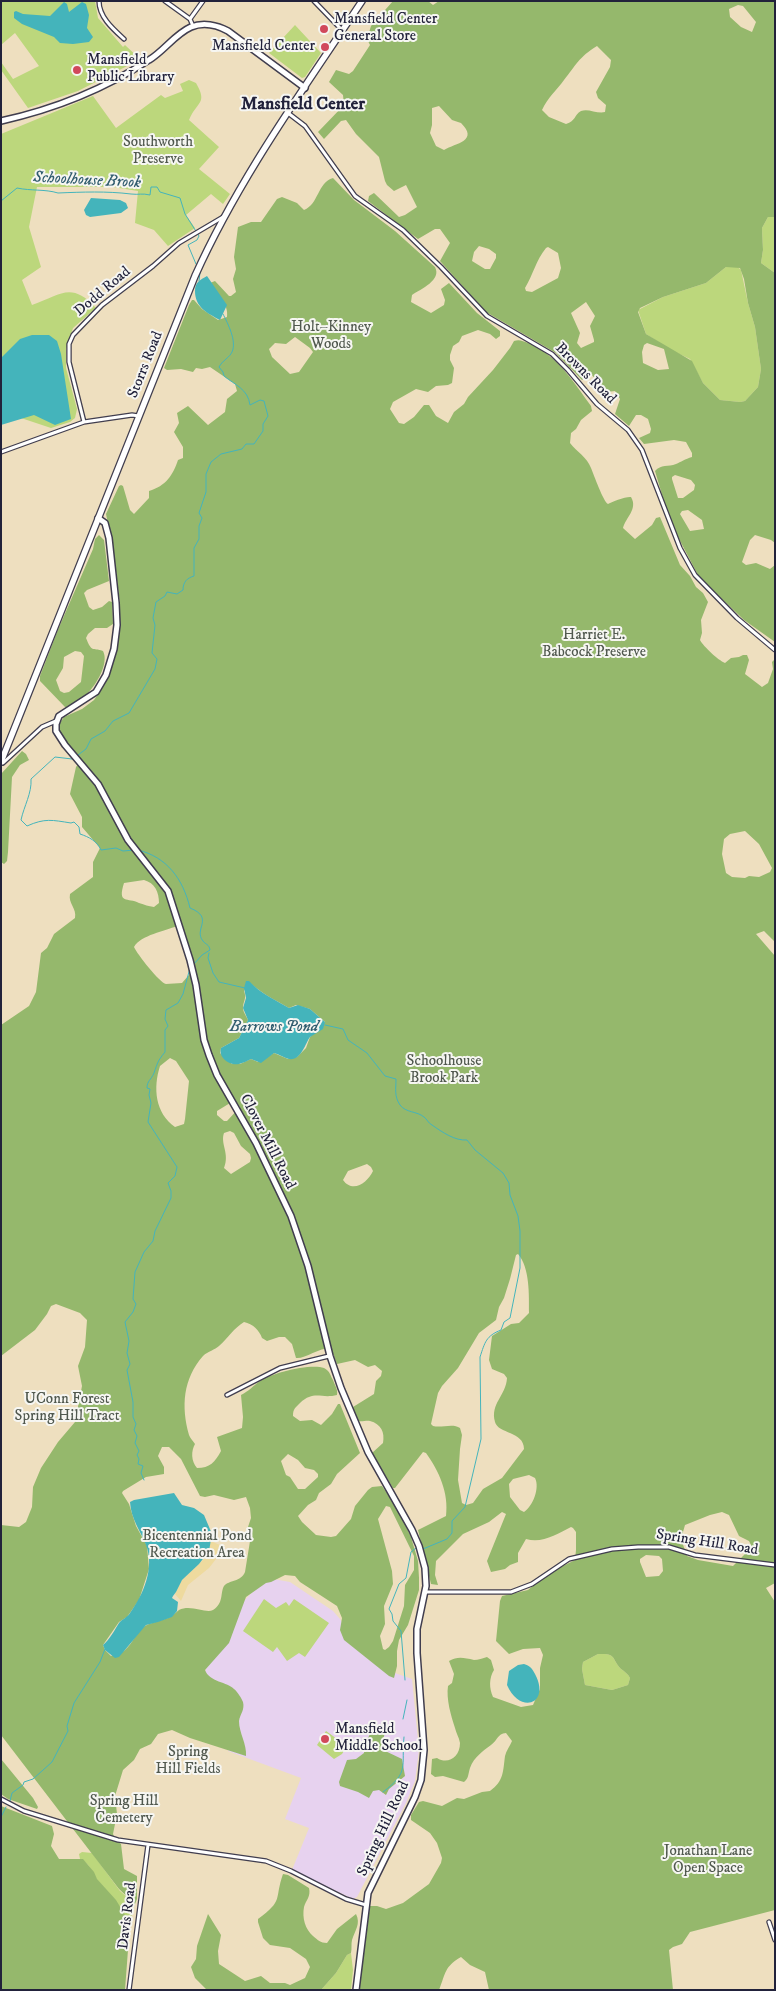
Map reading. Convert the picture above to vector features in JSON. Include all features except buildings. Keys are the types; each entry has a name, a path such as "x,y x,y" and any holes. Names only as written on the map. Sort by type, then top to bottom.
{"main road":[{"name":"Storrs Road","path":"1,763 198,268 223,217 304,88 362,1"}],"street":[{"path":"99,1 104,18 124,39"},
{"path":"165,1 190,19 193,26"},
{"path":"190,19 203,1"},
{"path":"314,1 343,30"},
{"path":"1,121 46,110 97,89 150,60 193,26 212,25 228,31 304,88"},
{"name":"Browns Road","path":"288,113 305,126 354,196 403,230 487,316 552,354 597,404 628,430 642,450 680,548 695,575 737,618 775,650"},
{"name":"Dodd Road","path":"84,422 69,362 69,344 73,335 102,305 197,231 223,217"},
{"path":"1,452 84,422 132,415 138,416"},
{"path":"1,763 42,727 57,721 62,714 96,692 106,675 114,649 117,625 116,603 109,538 105,523 98,518"},
{"path":"770,644 775,646"},
{"name":"Clover Mill Road","path":"57,721 58,734 98,784 128,840 168,891 190,960 196,985 204,1040 209,1055 217,1075 256,1143 291,1216 308,1266 330,1356 341,1388 368,1452 403,1512 419,1546 425,1568 425,1592"},
{"path":"227,1395 280,1368 330,1356"},
{"name":"Spring Hill Road","path":"356,1990 368,1893 415,1797 421,1780 424,1750 417,1653 418,1629 425,1592 512,1592 532,1584 569,1559 612,1549 638,1546 669,1547 694,1555 775,1566"},
{"path":"1,1799 24,1811 118,1840 266,1861 346,1899 366,1905"},
{"name":"Davis Road","path":"129,1990 148,1845"},
{"path":"769,1922 775,1940"}],"shaded area":[{"name":"Mansfield Middle School","path":"273,1579 290,1582 333,1611 343,1624 395,1673 412,1679 419,1750 415,1781 406,1803 357,1897 353,1899 292,1870 309,1828 285,1819 301,1778 228,1751 231,1737 203,1679 206,1669 244,1601 259,1585"}],"green space":[{"path":"1,1 95,1 98,18 123,47 125,45 142,61 139,63 137,61 78,91 28,108 1,70 1,62 13,79 39,66 15,33 1,45"},
{"path":"393,1 428,1 433,5 439,1 775,1 775,217 768,217 762,228 763,250 761,263 775,273 775,543 755,535 750,540 742,562 746,565 756,563 770,569 775,565 775,642 744,620 699,577 677,535 666,508 655,471 660,467 676,464 692,457 686,442 674,440 644,444 639,438 650,433 651,429 648,419 641,415 636,415 629,426 615,414 620,399 615,391 607,392 591,374 582,380 556,353 486,312 440,261 450,243 440,229 435,229 418,239 368,201 369,196 374,193 399,217 417,207 406,185 394,191 387,185 379,157 356,134 346,120 341,121 324,139 318,132 344,105 343,95 329,82 336,70 349,74 353,71 370,45 367,39 371,26","holes":["738,5 743,6 756,22 752,32 741,27 730,17 729,9","597,46 611,60 610,67 596,92 598,98 606,105 605,112 581,111 572,121 566,124 549,117 542,110 544,105 586,54","439,106 452,120 461,123 466,129 467,138 444,150 436,146 430,133 432,108","479,246 489,249 496,254 490,269 485,269 472,261 474,252","548,247 558,253 561,268 558,278 532,292 526,291 525,288 540,257","726,267 740,268 755,327 761,369 758,387 745,401 720,400 703,383 692,361 646,334 638,312 640,308 663,297 706,283","586,302 595,316 590,326 594,342 581,348 577,343 580,333 571,313","647,343 664,349 669,369 658,370 643,363 642,352 644,345","675,475 691,480 695,485 694,490 683,498 678,498 672,479","688,510 702,520 704,529 690,531 680,514 682,511"]},
{"path":"295,25 321,53 305,77 302,78 269,53"},
{"name":"Southworth Preserve","path":"189,80 196,83 201,99 189,120 219,147 199,169 230,194 223,204 211,194 186,215 195,228 168,246 154,230 135,223 138,191 113,187 37,187 29,227 41,267 22,280 32,305 58,294 72,293 80,295 96,308 73,328 66,349 66,368 77,409 75,418 70,422 51,428 21,418 1,424 1,134 93,96 116,128 161,95 165,98 183,91 180,84"},
{"path":"333,178 354,200 395,231 435,267 436,276 425,287 412,295 411,302 431,313 444,305 445,300 441,289 449,283 477,313 500,331 500,336 496,339 490,334 478,330 462,336 459,342 453,346 450,355 454,368 452,383 436,386 428,392 416,389 393,402 390,409 399,423 404,424 414,417 424,405 429,405 436,416 448,423 454,412 464,404 493,370 514,341 523,341 539,348 564,370 591,406 592,411 581,420 576,429 571,433 570,443 589,464 601,493 608,504 631,497 633,501 632,509 623,528 635,539 652,525 656,518 660,517 680,565 708,602 701,620 702,633 700,640 702,643 725,663 731,658 747,655 749,660 745,674 762,687 768,683 773,669 772,662 775,659 775,942 764,931 756,934 775,956 775,1583 766,1588 775,1602 775,1910 690,1932 682,1944 669,1950 673,1990 489,1990 485,1972 470,1965 461,1957 448,1967 439,1990 359,1990 370,1906 386,1909 403,1903 429,1884 441,1863 442,1858 437,1843 430,1833 411,1820 411,1815 419,1802 423,1801 442,1806 457,1798 464,1799 490,1791 500,1779 506,1754 512,1741 506,1733 499,1736 474,1761 464,1782 443,1776 435,1777 431,1774 432,1759 437,1758 445,1761 453,1758 458,1752 460,1743 448,1702 448,1686 452,1683 454,1674 449,1661 458,1658 474,1660 487,1657 491,1660 494,1670 490,1683 493,1697 521,1707 533,1705 540,1689 540,1668 543,1655 540,1648 523,1649 509,1654 496,1641 500,1601 502,1596 528,1590 547,1574 575,1560 576,1532 571,1527 544,1539 526,1539 518,1553 518,1562 505,1569 491,1572 487,1561 506,1514 502,1512 489,1522 463,1534 436,1561 435,1575 438,1585 431,1584 418,1530 446,1516 446,1499 439,1475 426,1453 423,1452 395,1488 393,1488 372,1453 383,1443 381,1429 377,1424 370,1421 358,1421 353,1407 374,1394 376,1381 381,1376 382,1371 375,1365 368,1367 355,1360 337,1364 331,1348 296,1358 292,1344 285,1337 267,1341 262,1338 253,1326 244,1322 240,1324 216,1349 203,1356 191,1374 185,1403 186,1424 189,1435 195,1444 192,1453 195,1465 197,1468 209,1466 221,1451 217,1437 242,1428 241,1395 260,1381 273,1375 310,1367 328,1370 337,1395 309,1397 296,1407 293,1416 300,1421 312,1420 321,1425 340,1404 360,1453 337,1474 331,1484 319,1493 316,1500 308,1505 298,1516 316,1535 331,1537 336,1536 351,1519 355,1506 372,1487 382,1486 396,1506 411,1537 418,1561 419,1590 408,1625 399,1640 394,1678 344,1640 340,1630 342,1618 337,1606 300,1582 295,1576 285,1575 266,1583 246,1597 229,1643 205,1670 210,1677 237,1691 242,1701 243,1707 239,1721 246,1756 190,1738 172,1730 158,1734 151,1744 140,1749 134,1760 123,1770 115,1796 117,1814 113,1834 115,1839 121,1844 124,1869 137,1876 137,1899 135,1904 119,1889 1,1735 1,1525 19,1527 26,1522 32,1507 33,1487 41,1468 58,1442 75,1422 82,1386 78,1366 85,1347 87,1320 80,1313 56,1304 51,1306 35,1330 1,1356 1,1025 29,1006 36,992 41,953 47,948 54,934 75,918 70,894 93,877 93,862 100,848 82,827 82,817 70,794 76,767 81,760 62,736 60,723 64,717 82,709 94,700 103,687 113,664 119,636 120,603 113,548 106,514 119,486 123,486 130,510 134,514 149,498 149,491 164,483 171,475 178,460 183,458 183,447 174,432 179,423 177,413 188,406 208,425 225,412 227,399 237,391 235,384 210,367 196,368 193,372 181,369 167,370 164,368 189,305 194,300 202,309 218,320 227,317 222,299 210,283 215,281 229,296 236,292 233,279 236,269 234,257 238,227 251,222 261,222 277,199 282,197 297,203 304,210 313,203 324,184","holes":["295,337 313,352 299,372 290,374 272,357 269,349 275,343 286,344","745,831 759,844 772,868 770,872 759,877 732,877 726,873 722,854 724,839 730,834","144,880 156,888 159,903 154,907 125,899 122,895 124,883","177,926 181,927 184,931 195,968 182,983 166,984 159,979 139,956 134,947 148,936","249,982 263,993 289,1008 296,1005 310,1009 325,1022 310,1037 306,1048 297,1057 288,1059 274,1053 258,1062 251,1059 240,1064 232,1064 220,1053 221,1048 239,1038 248,1020 243,1010 244,991","170,1058 176,1061 189,1081 184,1124 175,1127 163,1115 157,1100 160,1066","235,1100 240,1107 227,1121 224,1121 217,1115 217,1111","230,1131 234,1133 241,1146 250,1154 250,1162 231,1174 224,1168 226,1158 223,1141 224,1133","367,1164 371,1167 373,1171 371,1175 360,1185 351,1186 343,1180 348,1171","518,1254 527,1274 529,1313 519,1323 511,1324 492,1336 489,1360 492,1369 504,1374 507,1378 504,1390 496,1404 495,1422 501,1429 520,1439 524,1449 502,1478 483,1489 473,1503 466,1505 462,1503 458,1480 462,1435 460,1428 454,1426 433,1426 431,1424 438,1393 442,1386 458,1368 479,1333 496,1320 499,1307 504,1298 516,1255","162,1447 169,1447 181,1459 200,1496 214,1495 234,1500 246,1497 250,1508 251,1518 248,1527 251,1535 245,1572 241,1578 224,1586 219,1604 213,1610 206,1611 188,1608 179,1610 170,1617 145,1626 125,1650 111,1656 103,1645 119,1622 127,1617 139,1600 149,1569 147,1546 136,1526 129,1504 122,1493 146,1477 164,1474 164,1467 158,1456","288,1454 298,1460 305,1468 314,1470 318,1474 318,1477 305,1489 298,1489 290,1477 286,1475 281,1461","529,1475 535,1478 537,1487 535,1496 530,1506 524,1512 520,1510 510,1497 509,1484 513,1479","386,1506 390,1507 414,1556 414,1570 405,1585 404,1606 393,1641 385,1650 383,1649 380,1636 385,1624 384,1606 393,1584 392,1571 378,1519","722,1512 729,1515 739,1536 749,1541 751,1545 750,1549 733,1566 698,1560 687,1556 681,1539 685,1525","646,1555 659,1556 662,1559 663,1571 659,1576 646,1577 640,1559","598,1654 611,1655 630,1678 628,1685 612,1690 585,1685 582,1669 583,1662"]},
{"path":"768,217 775,217 775,273 761,263 763,250 762,228"},
{"path":"726,267 738,267 741,270 755,327 761,369 758,387 745,401 740,402 720,400 703,383 690,359 671,350 646,334 638,310 663,297 706,283"},
{"path":"99,535 104,540 109,581 84,593 89,607 93,610 102,607 109,601 112,602 113,624 107,628 95,628 88,634 86,638 91,648 103,651 105,658 103,667 100,676 87,694 80,701 65,707 40,681 40,676 93,549 95,539","holes":["75,651 81,652 84,656 81,682 69,692 64,693 60,691 56,680 63,668 64,657"]},
{"path":"22,751 29,760 20,765 12,777 8,852 7,861 4,864 1,862 1,774"},
{"path":"264,1599 276,1608 286,1602 289,1606 294,1599 329,1623 305,1657 299,1653 287,1661 277,1647 273,1652 243,1631"},
{"path":"598,1654 608,1654 613,1657 630,1678 628,1685 612,1690 585,1685 582,1669 583,1662"},
{"path":"377,1727 385,1732 381,1749 402,1759 405,1776 389,1789 386,1795 379,1790 373,1791 369,1798 340,1786 339,1782 347,1760 356,1759 364,1753 368,1738"},
{"path":"326,1731 347,1746 342,1754 334,1759 317,1745"},
{"path":"1,1759 33,1798 38,1807 37,1809 8,1799 1,1794"},
{"path":"1,1806 52,1826 54,1834 51,1846 59,1859 83,1859 94,1872 97,1879 116,1900 130,1923 125,1990 1,1990"},
{"path":"82,1852 92,1853 120,1891 135,1904 130,1923 89,1866 80,1859 79,1854"},
{"path":"283,1874 309,1888 309,1896 303,1911 304,1919 308,1930 319,1941 327,1943 337,1929 356,1914 358,1924 352,1940 351,1953 347,1955 336,1973 321,1990 207,1990 195,1978 191,1967 196,1959 197,1946 208,1914 221,1935 218,1951 219,1964 245,1981 261,1976 270,1983 290,1985 305,1978 310,1967 306,1959 290,1948 270,1945 263,1938 258,1922 258,1919 272,1908 275,1903"},
{"path":"351,1953 353,1970 351,1990 321,1990 336,1973 347,1955"}],"sand":[{"path":"212,1537 213,1542 220,1545 216,1559 209,1568 188,1585 181,1601 175,1594 181,1581 206,1557"}],"water":[{"path":"64,2 67,4 69,12 82,2 86,4 89,15 87,28 93,37 89,42 60,43 54,37 22,24 14,18 14,12 16,11 23,14 50,16"},
{"path":"91,198 120,200 126,203 128,208 121,213 90,217 86,215 84,210"},
{"path":"207,276 227,305 220,320 203,309 197,301 195,288 197,283"},
{"path":"32,335 49,335 57,341 61,354 71,419 55,425 34,415 1,425 1,358 20,339"},
{"name":"Barrows Pond","path":"246,981 249,981 263,993 289,1008 298,1005 310,1009 325,1022 323,1029 310,1037 300,1055 289,1059 274,1053 261,1063 251,1059 236,1064 232,1064 223,1058 221,1048 239,1038 248,1020 243,1008 246,998 244,988"},
{"path":"174,1493 182,1505 194,1508 204,1515 212,1534 209,1551 199,1564 182,1580 173,1596 172,1598 178,1602 177,1611 172,1617 146,1625 119,1657 115,1658 105,1650 103,1645 110,1638 119,1623 129,1615 135,1606 146,1581 149,1563 146,1545 134,1519 130,1502"},
{"path":"524,1664 533,1670 539,1684 537,1699 526,1703 519,1700 507,1685 509,1671 518,1665"}],"waterway":[{"name":"Schoolhouse Brook","path":"1,201 17,188 58,193 104,192 150,195 151,187 157,187 160,192 180,198 185,214 199,236 197,240 188,245 196,264"},
{"name":"Schoolhouse Brook","path":"199,281 200,272"},
{"name":"Schoolhouse Brook","path":"78,755 86,749 91,739 105,731 113,721 129,713 155,669 157,659 152,653 155,625 153,618 156,602 165,596 167,592 177,594 183,590 186,581 194,576 194,548 199,539 199,526 202,518 199,513 206,492 206,474 211,462 221,454 242,449 246,444 254,444 263,431 263,424 268,416 264,401 260,400 250,405 244,391 224,376 219,367 231,354 233,348 231,333 223,314"},
{"name":"Schoolhouse Brook","path":"72,759 55,757 31,779 29,794 21,820 27,826 44,821 74,822 79,827 80,834 87,836 101,850 116,848 123,851 134,850"},
{"name":"Schoolhouse Brook","path":"138,850 157,858 172,871 183,888 190,908 201,916 201,937 210,950 202,955 194,964"},
{"path":"209,953 208,958 213,973 219,982 245,988"},
{"name":"Schoolhouse Brook","path":"144,1480 141,1473 143,1466 138,1464 139,1459 137,1455 139,1451 135,1443 137,1436 134,1430 136,1424 133,1417 133,1402 127,1370 130,1364 127,1353 129,1341 125,1322 133,1312 136,1304 133,1299 135,1272 144,1252 153,1241 155,1231 171,1198 168,1183 175,1176 177,1167 148,1122 151,1103 150,1089 147,1088 158,1062 165,1052 165,1030 168,1026 165,1019 166,1010 178,1003 183,994 190,968"},
{"path":"325,1025 343,1029 348,1040 367,1053 385,1076 396,1079 396,1095 402,1108 421,1115 449,1136 467,1140 475,1150 503,1173 509,1183 510,1195 518,1216 520,1268 510,1318 504,1322 501,1330 487,1340 480,1357 481,1439 465,1507 452,1521 452,1533 447,1539 423,1549"},
{"path":"405,1680 401,1631 393,1621 389,1609 399,1584 406,1578 411,1552 416,1548"},
{"name":"Schoolhouse Brook","path":"10,1801 12,1793 23,1785 24,1782 33,1779 52,1762 68,1731 67,1726 74,1703 100,1662 105,1649"},
{"path":"403,1719 407,1700"},
{"path":"383,1792 401,1774 404,1737"},
{"name":"Schoolhouse Brook","path":"1,1817 6,1807"}],"place":[{"name":"Mansfield Center General Store","path":"324,29"},
{"name":"Mansfield Center","path":"325,47"},
{"name":"Mansfield Public Library","path":"77,70"},
{"name":"Mansfield Middle School","path":"325,1739"}],"district":[{"name":"Mansfield Center","path":"303,105"}],"park label":[{"name":"Holt–Kinney Woods","path":"331,336"},
{"name":"Harriet E. Babcock Preserve","path":"594,644"},
{"name":"Schoolhouse Brook Park","path":"444,1070"},
{"name":"UConn Forest Spring Hill Tract","path":"67,1408"},
{"name":"Bicentennial Pond Recreation Area","path":"197,1546"},
{"name":"Spring Hill Fields","path":"188,1762"},
{"name":"Spring Hill Cemetery","path":"124,1810"},
{"name":"Jonathan Lane Open Space","path":"708,1860"}]}
